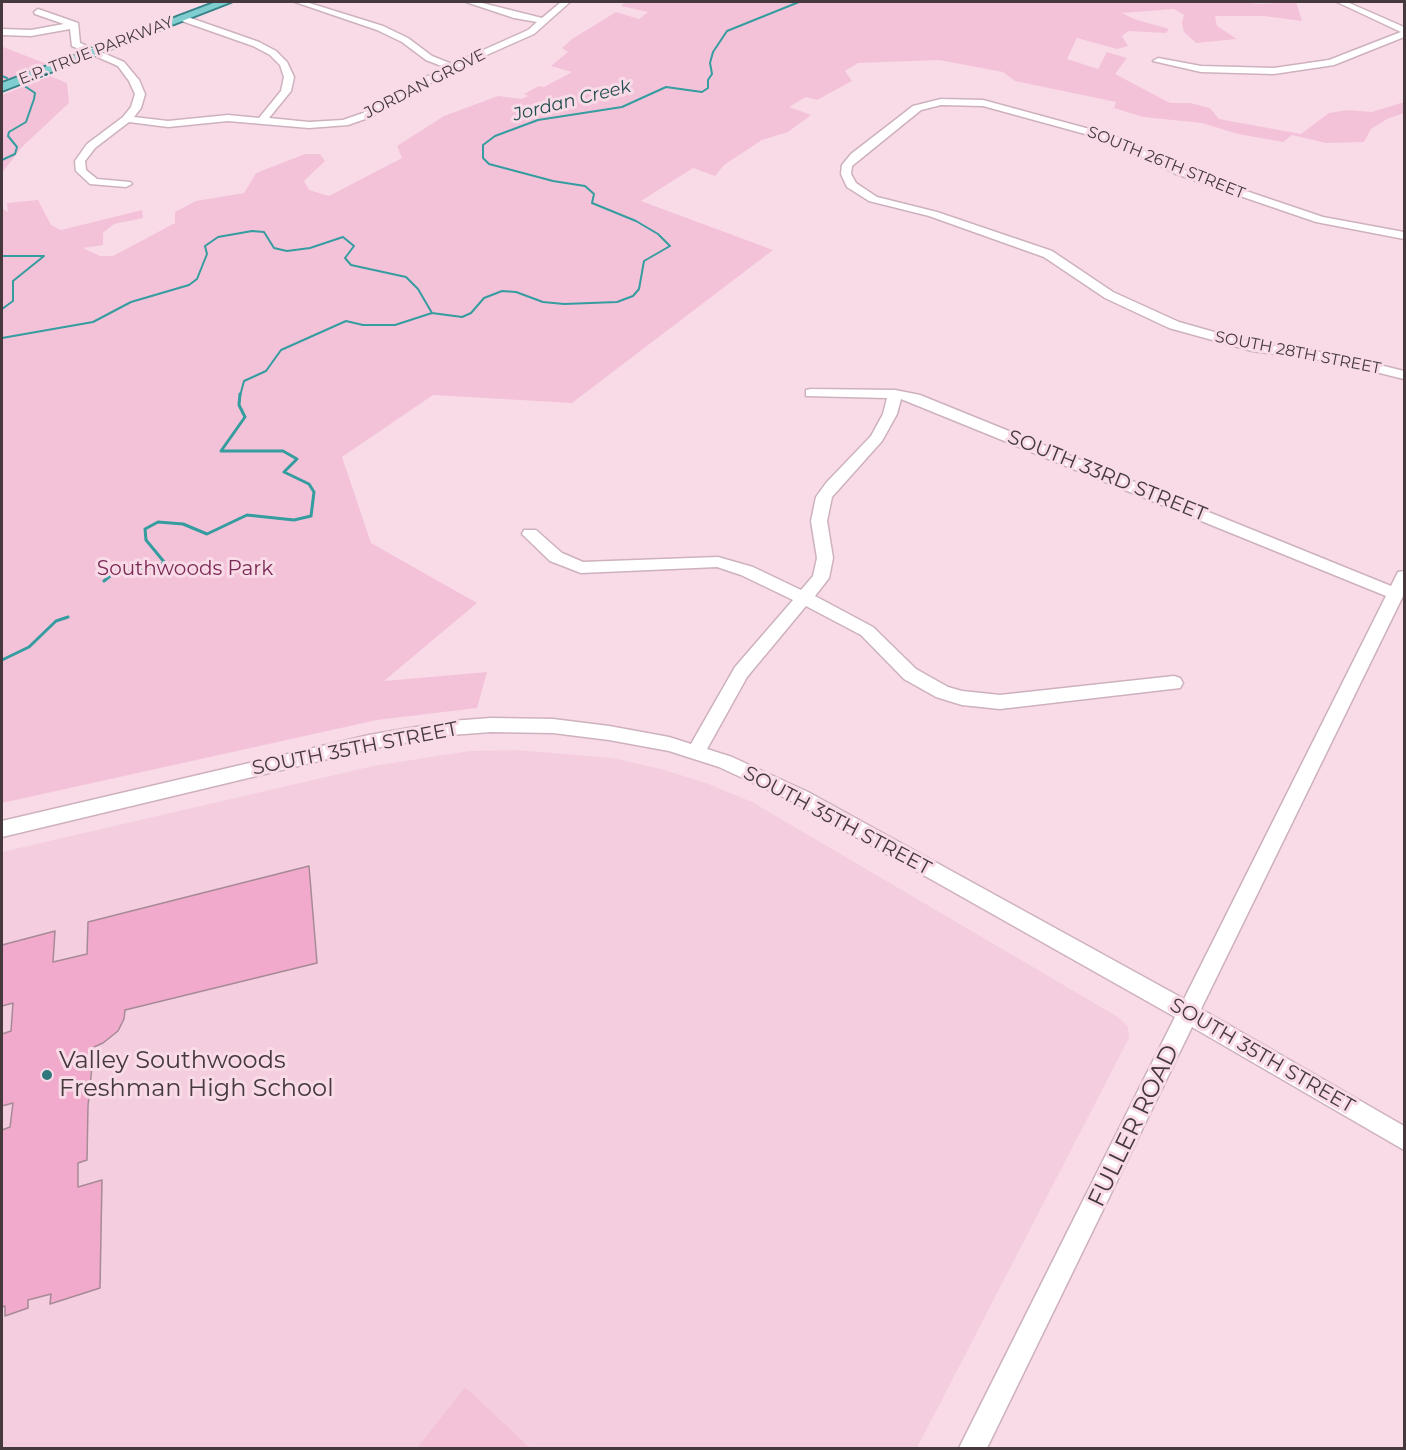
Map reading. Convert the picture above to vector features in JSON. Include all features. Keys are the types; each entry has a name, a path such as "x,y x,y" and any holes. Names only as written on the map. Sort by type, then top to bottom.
{"main road":[{"name":"E.P. TRUE PARKWAY","path":"2,87 225,2"}],"street":[{"path":"299,2 380,28 405,40 429,58 452,67"},
{"path":"470,2 543,21"},
{"name":"JORDAN GROVE","path":"127,119 179,124 228,118 309,125 344,123 367,115 452,67 531,32 566,2"},
{"path":"1341,2 1404,32"},
{"path":"38,12 75,25"},
{"path":"182,18 256,44 273,53 284,64 289,77 286,91 262,120"},
{"path":"2,32 31,33 75,25"},
{"path":"75,25 75,44 121,64 134,80 140,99 127,119 87,150 82,157 80,168 94,182 126,184"},
{"path":"1158,61 1201,69 1274,71 1331,63 1404,32"},
{"name":"SOUTH 26TH STREET","path":"862,194 851,184 846,174 847,165 855,156 917,108 941,102 963,101 996,106 1111,138 1180,172 1320,220 1404,235"},
{"name":"SOUTH 28TH STREET","path":"862,194 1035,248 1060,260 1129,306 1191,331 1252,347 1335,358 1404,375"},
{"name":"SOUTH 33RD STREET","path":"812,393 895,394 915,398 1400,585"},
{"path":"696,752 741,672 821,578 824,568 819,521 824,497 831,486 877,438 885,426 895,394"},
{"path":"530,534 555,557 581,567 610,568 688,561 718,562 747,571 850,620 867,631 903,668 925,684 962,698 1000,702 1174,683"},
{"name":"FULLER ROAD","path":"973,1449 1190,1014 1400,585"},
{"name":"SOUTH 35TH STREET","path":"2,829 369,742 451,728 512,725 573,728 630,736 696,752 762,777 801,797 1190,1014 1404,1138"}],"shaded area":[{"path":"517,750 613,758 661,769 706,783 752,802 1118,1017 1128,1027 1129,1038 917,1448 2,1448 2,852 373,766 469,751"}],"green space":[{"name":"Southwoods Park","path":"625,2 1233,2 1261,4 1296,2 1302,21 1264,16 1215,16 1217,26 1237,39 1196,43 1184,32 1182,23 1184,15 1174,9 1122,13 1134,19 1169,29 1166,33 1128,31 1122,36 1128,46 1117,49 1077,38 1067,59 1098,69 1107,52 1127,58 1115,74 1170,103 1190,103 1210,108 1219,119 1301,134 1329,113 1347,110 1372,112 1404,102 1404,113 1387,119 1371,129 1364,142 1326,143 1292,135 1283,142 1238,134 1202,123 1143,117 1114,108 1116,102 1015,81 1003,72 939,60 858,63 845,71 852,81 817,100 806,97 789,107 811,115 788,132 762,140 724,165 715,176 693,168 641,201 773,250 572,403 433,395 342,457 371,543 477,603 384,681 487,672 477,708 377,720 2,803 2,204 3,209 8,212 7,203 38,200 51,225 61,230 142,210 143,218 114,224 103,233 103,245 83,248 100,256 113,256 175,223 175,212 196,201 244,193 256,173 305,154 320,154 325,161 304,181 309,190 329,196 402,158 397,146 444,116 498,96 522,99 528,96 524,94 539,86 544,87 572,72 551,66 568,52 562,48 572,39 616,12 639,19 648,12 621,6"},
{"path":"3,47 47,64 2,82"},
{"path":"50,76 67,83 69,103 22,147 2,173 2,95"},
{"path":"465,1387 530,1448 417,1448"}],"building":[{"name":"Valley Southwoods Freshman High School","path":"309,866 317,963 125,1010 124,1019 118,1031 94,1047 88,1106 87,1160 78,1163 78,1187 102,1180 100,1288 50,1304 51,1294 28,1300 28,1308 5,1316 5,1306 2,1307 2,1130 10,1127 13,1103 2,1106 2,1034 11,1031 13,1003 2,1006 2,945 55,931 53,962 87,954 88,922"}],"waterway":[{"name":"Jordan Creek","path":"432,313 462,317 471,313 484,298 502,291 516,292 543,302 564,304 617,302 633,296 639,289 644,261 670,246 658,234 636,221 592,203 594,194 585,186 553,181 489,164 483,158 483,145 495,136 538,120 622,107 666,87 702,92 708,88 708,80 712,74 710,63 713,52 727,31 799,2"},
{"name":"Jordan Creek","path":"2,76 7,78"},
{"name":"Jordan Creek","path":"2,160 15,154 17,147 8,136 9,132 26,122 34,99 35,93 23,85"},
{"name":"Jordan Creek","path":"2,338 93,322 131,302 189,285 197,279 207,254 205,246 218,237 252,231 264,232 274,248 287,251 310,248 343,237 354,246 345,258 351,265 406,277 418,289 432,313"},
{"name":"Jordan Creek","path":"2,256 44,256 13,281 13,301 2,309"},
{"path":"240,396 244,381 266,371 281,350 346,321 363,325 395,325 432,313"},
{"path":"104,581 115,572 137,571 165,563 146,540 145,529 158,522 183,524 207,534 247,515 294,520 311,516 314,492 309,484 284,472 297,459 283,451 221,451 245,417 239,405 240,394"},
{"path":"2,660 29,647 56,621 68,617"}],"place":[{"name":"Valley Southwoods Freshman High School","path":"47,1075"}]}
